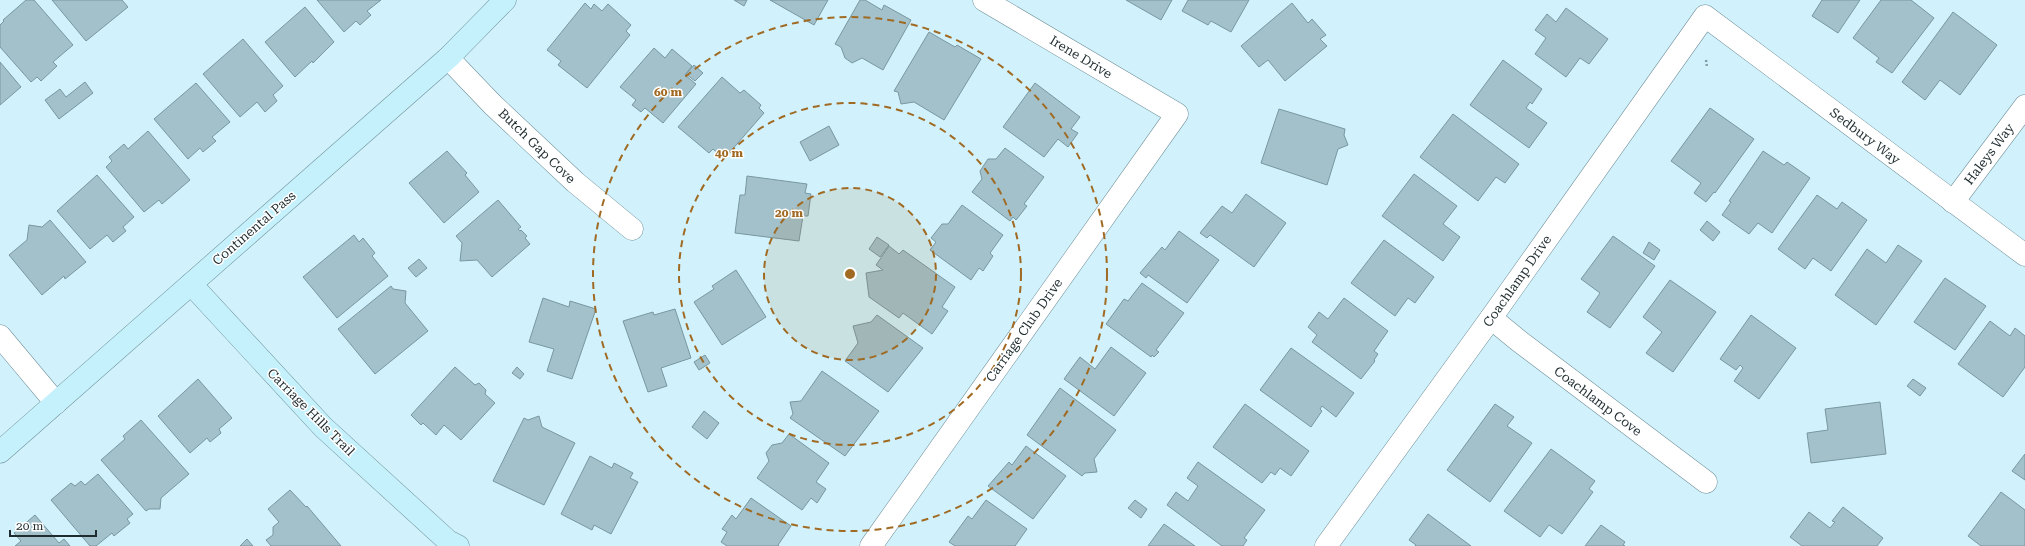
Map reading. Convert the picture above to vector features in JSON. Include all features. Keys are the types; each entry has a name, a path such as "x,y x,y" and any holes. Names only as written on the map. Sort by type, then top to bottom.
{"street":[{"name":"Continental Pass","path":"0,452 448,58 504,0"},
{"name":"Irene Drive","path":"984,0 1177,114"},
{"name":"Sedbury Way","path":"1705,16 2025,255"},
{"name":"Coachlamp Drive","path":"1326,546 1491,318 1705,16"},
{"name":"Butch Gap Cove","path":"448,58 492,104 575,182 632,229"},
{"name":"Haleys Way","path":"1953,202 2025,106"},
{"name":"Carriage Club Drive","path":"872,546 1177,114"},
{"name":"Carriage Hills Trail","path":"191,284 322,427 450,544"},
{"name":"Coachlamp Cove","path":"1491,318 1519,341 1706,482"},
{"path":"0,336 56,403"}],"building":[{"path":"26,0 34,0 73,45 53,62 57,66 41,81 37,77 31,82 0,47 0,25 4,21 3,20"},
{"path":"52,0 122,0 128,7 86,41"},
{"path":"317,0 381,0 367,11 371,15 360,25 356,21 344,32"},
{"path":"734,0 747,0 744,6"},
{"path":"770,0 828,0 814,25"},
{"path":"860,0 865,0 882,10 884,5 911,20 883,70 862,58 852,63 845,58 841,47 835,44"},
{"path":"1126,0 1172,0 1161,20"},
{"path":"1188,0 1249,0 1231,32 1211,21 1208,25 1182,11"},
{"path":"1822,0 1860,0 1838,33 1812,16"},
{"path":"1881,0 1911,0 1934,18 1892,73 1876,62 1879,58 1853,38"},
{"path":"585,3 591,9 594,4 602,11 608,4 631,25 626,31 630,35 587,88 558,65 561,61 547,50"},
{"path":"1292,3 1308,23 1312,19 1326,35 1320,39 1327,46 1285,81 1268,60 1259,67 1241,46"},
{"path":"305,7 334,42 313,63 312,61 295,77 265,42"},
{"path":"1566,8 1608,39 1589,64 1580,58 1566,77 1535,54 1546,38 1535,30 1547,14 1556,22"},
{"path":"1953,12 1997,45 1960,95 1940,80 1925,100 1902,82"},
{"path":"929,32 955,47 957,45 981,59 944,120 914,102 901,104 898,92 894,91"},
{"path":"243,39 283,86 273,95 277,101 265,112 257,102 240,117 203,74"},
{"path":"654,48 665,58 672,49 692,66 685,75 696,84 663,123 645,108 641,112 632,105 636,100 620,87"},
{"path":"1503,60 1542,89 1532,104 1530,102 1526,108 1547,123 1529,148 1470,105"},
{"path":"0,62 21,87 0,105"},
{"path":"694,65 703,73 695,81 686,74"},
{"path":"722,77 740,93 744,90 761,105 759,108 764,113 724,159 713,149 709,153 678,127"},
{"path":"85,82 93,93 59,119 45,100 60,89 66,97"},
{"path":"196,83 230,122 212,137 216,141 203,152 200,148 188,159 154,119"},
{"path":"1035,83 1080,117 1071,129 1078,133 1068,147 1058,139 1044,157 1003,127"},
{"path":"1710,108 1754,139 1715,193 1714,192 1706,202 1694,193 1701,183 1671,161"},
{"path":"1279,109 1345,129 1344,135 1348,145 1338,149 1327,185 1261,163"},
{"path":"1453,114 1519,164 1505,183 1496,177 1478,201 1420,157"},
{"path":"829,126 839,145 810,161 800,142"},
{"path":"148,131 190,180 162,204 159,200 144,212 106,167 112,161 109,157 124,144 128,149"},
{"path":"1005,148 1044,177 1024,204 1027,206 1016,220 1013,217 1010,221 972,192 982,179 980,171 988,159 996,159"},
{"path":"447,151 467,173 465,175 479,192 444,223 409,183"},
{"path":"1763,151 1784,165 1787,162 1810,178 1772,233 1758,223 1749,234 1722,215 1731,202 1729,201"},
{"path":"1414,174 1457,206 1443,224 1460,237 1443,261 1382,216"},
{"path":"97,175 134,217 123,227 126,231 113,242 107,235 90,249 57,211"},
{"path":"747,176 807,184 805,193 811,194 808,216 803,216 799,241 735,233 740,195 745,195"},
{"path":"1246,194 1286,223 1254,267 1210,235 1207,238 1200,233 1222,206 1232,213"},
{"path":"1817,195 1837,209 1842,202 1867,220 1831,271 1813,258 1805,269 1778,249"},
{"path":"498,200 521,227 518,229 527,236 525,238 530,244 492,277 477,260 460,261 462,243 456,236"},
{"path":"962,205 1003,235 990,253 993,256 983,271 979,268 971,280 930,250 936,242 931,238 942,224 948,224"},
{"path":"50,220 86,262 65,279 64,276 42,295 9,255 27,240 29,225 42,227"},
{"path":"1707,221 1720,232 1713,241 1700,230"},
{"path":"1179,231 1219,260 1187,303 1148,275 1146,278 1140,273 1162,247 1165,250"},
{"path":"354,235 359,242 363,238 375,253 372,256 388,276 337,318 303,277"},
{"path":"1613,236 1655,266 1610,328 1587,312 1600,293 1581,279"},
{"path":"877,237 889,245 880,257 869,249"},
{"path":"1384,240 1434,277 1415,303 1408,298 1395,316 1351,283"},
{"path":"1649,242 1660,250 1654,260 1643,253"},
{"path":"1898,245 1922,261 1876,325 1835,295 1867,249 1886,263"},
{"path":"889,246 899,254 903,250 955,287 942,307 948,311 932,334 903,313 899,318 869,297 866,273 883,270 876,265"},
{"path":"419,259 427,268 416,277 408,268"},
{"path":"736,270 766,317 722,345 694,302 714,289 712,286"},
{"path":"1945,278 1986,306 1955,350 1914,322"},
{"path":"1670,280 1716,312 1673,372 1646,353 1662,332 1643,317"},
{"path":"1142,283 1184,313 1156,350 1159,352 1154,357 1152,355 1151,357 1106,324 1124,299 1128,301"},
{"path":"391,286 393,289 406,291 405,303 428,331 375,374 338,329"},
{"path":"543,298 569,307 570,301 596,309 572,379 547,371 554,349 529,342"},
{"path":"1344,298 1388,331 1374,351 1378,354 1374,360 1375,361 1361,379 1312,342 1317,335 1308,327 1319,312 1328,319"},
{"path":"675,309 691,358 661,368 667,386 648,392 623,321 653,312 654,315"},
{"path":"877,315 923,348 888,392 845,361 858,343 853,326 871,322"},
{"path":"1751,315 1796,348 1759,399 1734,381 1743,368 1740,365 1736,370 1720,359"},
{"path":"1990,321 2010,336 2015,328 2025,336 2025,367 2003,397 1958,364"},
{"path":"1111,347 1146,373 1114,416 1064,379 1080,357 1095,369"},
{"path":"1291,348 1354,393 1336,417 1322,406 1320,409 1322,411 1311,427 1260,390"},
{"path":"705,355 710,363 699,370 694,362"},
{"path":"455,367 475,385 479,383 486,390 485,394 495,403 461,440 444,425 436,435 423,423 421,425 411,415"},
{"path":"517,367 524,374 520,379 512,373"},
{"path":"822,371 879,411 845,456 790,418 793,414 790,402 801,401"},
{"path":"198,379 232,418 219,429 221,433 210,442 207,438 190,453 158,416"},
{"path":"1913,379 1926,388 1920,396 1907,386"},
{"path":"1060,388 1116,430 1094,459 1097,472 1085,473 1082,476 1027,435"},
{"path":"1880,402 1886,454 1811,463 1807,433 1828,430 1825,409"},
{"path":"1245,404 1309,451 1291,476 1280,468 1275,475 1271,472 1262,483 1213,447"},
{"path":"1495,404 1514,417 1507,426 1532,443 1490,502 1447,470"},
{"path":"704,411 719,423 707,439 692,427"},
{"path":"539,416 542,427 575,443 544,505 493,481 524,418 528,420"},
{"path":"141,420 189,474 161,498 160,509 149,509 146,511 101,460 125,439 123,436"},
{"path":"789,434 829,463 816,482 826,489 817,503 811,498 802,510 757,478 769,461 766,453 772,445 782,443"},
{"path":"1026,446 1066,476 1033,519 988,486 1009,462 1012,465"},
{"path":"1551,449 1595,481 1589,489 1593,492 1562,534 1549,525 1540,537 1504,511"},
{"path":"2025,454 2025,480 2012,471"},
{"path":"590,456 612,468 614,463 633,473 630,478 638,482 611,534 594,525 592,530 561,514"},
{"path":"1198,462 1265,510 1244,538 1247,540 1243,546 1222,546 1167,505 1176,492 1188,501 1198,486 1187,478"},
{"path":"98,474 133,514 127,519 130,523 114,536 112,533 96,546 90,546 51,500 71,483 75,486 81,481 85,485"},
{"path":"290,490 306,507 307,506 341,546 271,546 266,540 273,535 273,527 279,522 268,509"},
{"path":"2001,492 2025,510 2025,546 1981,546 1968,536"},
{"path":"751,498 791,526 778,545 779,546 727,546 721,542 727,532 722,529 732,515 736,519"},
{"path":"986,500 1027,529 1015,546 955,546 949,542 968,516 972,519"},
{"path":"1135,500 1147,509 1141,518 1128,508"},
{"path":"1843,507 1883,538 1877,546 1802,546 1790,537 1809,512 1830,528 1835,522 1832,521"},
{"path":"1428,514 1471,546 1415,546 1416,545 1409,540"},
{"path":"35,515 59,543 64,539 70,546 15,546 21,541 14,533"},
{"path":"1164,524 1195,546 1148,546"},
{"path":"1601,525 1625,542 1623,545 1625,546 1585,546"},
{"path":"247,539 253,546 240,546"}]}
